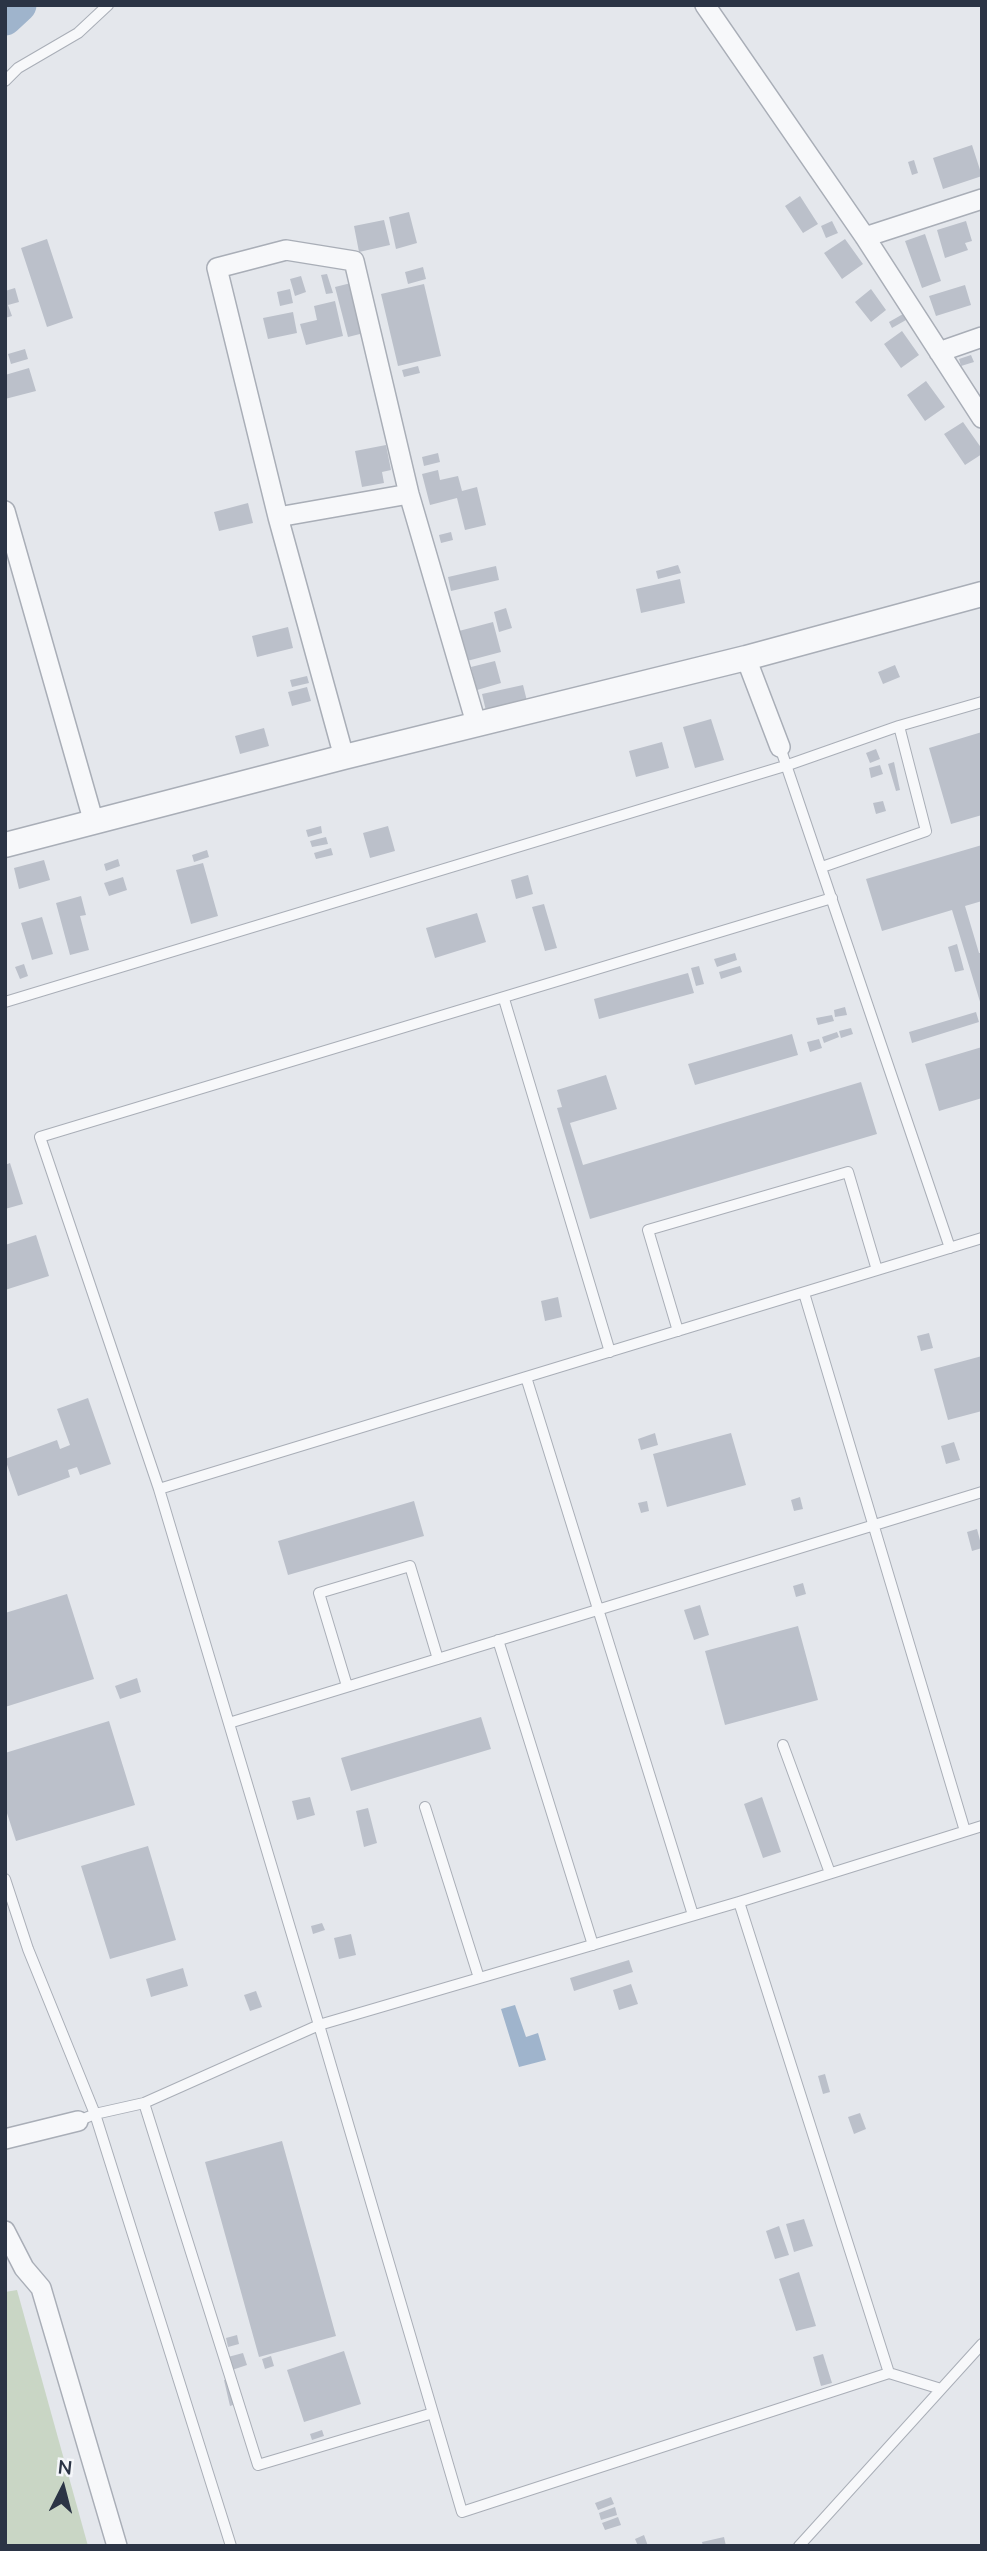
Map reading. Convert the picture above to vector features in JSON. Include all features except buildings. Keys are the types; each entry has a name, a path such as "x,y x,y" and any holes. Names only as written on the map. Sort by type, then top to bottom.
{"street":[{"path":"705,5 865,237 982,418"},
{"path":"865,237 982,199"},
{"path":"344,757 278,517 217,268 286,250 354,261 409,494 476,723"},
{"path":"939,352 982,337"},
{"path":"278,517 409,494"},
{"path":"5,511 94,823"},
{"path":"5,845 476,723 746,658 982,594"},
{"path":"746,658 780,747"},
{"path":"5,2139 86,2118"},
{"path":"5,2231 15,2267 41,2288 117,2546"}],"lane":[{"path":"5,81 18,68 78,33 108,5"},
{"path":"5,1002 788,765 899,726 982,702"},
{"path":"822,867 926,831 899,726"},
{"path":"780,747 950,1248"},
{"path":"832,898 505,999 40,1137 159,1489 462,2512 889,2373 941,2389"},
{"path":"505,999 610,1352"},
{"path":"678,1331 648,1230 848,1172 877,1270"},
{"path":"159,1489 982,1238"},
{"path":"804,1293 965,1831"},
{"path":"526,1377 694,1915"},
{"path":"229,1723 982,1492"},
{"path":"347,1686 319,1593 410,1566 438,1659"},
{"path":"498,1640 593,1944"},
{"path":"783,1745 830,1873"},
{"path":"425,1807 479,1978"},
{"path":"86,2118 144,2104 319,2025 739,1902 982,1826"},
{"path":"5,1879 231,2546"},
{"path":"739,1902 889,2373"},
{"path":"144,2104 258,2465 433,2413"},
{"path":"799,2546 982,2344"}],"green space":[{"path":"17,2290 88,2546 5,2546 5,2292"}],"water":[{"path":"515,2005 526,2037 538,2033 546,2060 519,2067 501,2009"}],"waterway":[{"path":"5,18 19,5"}]}
